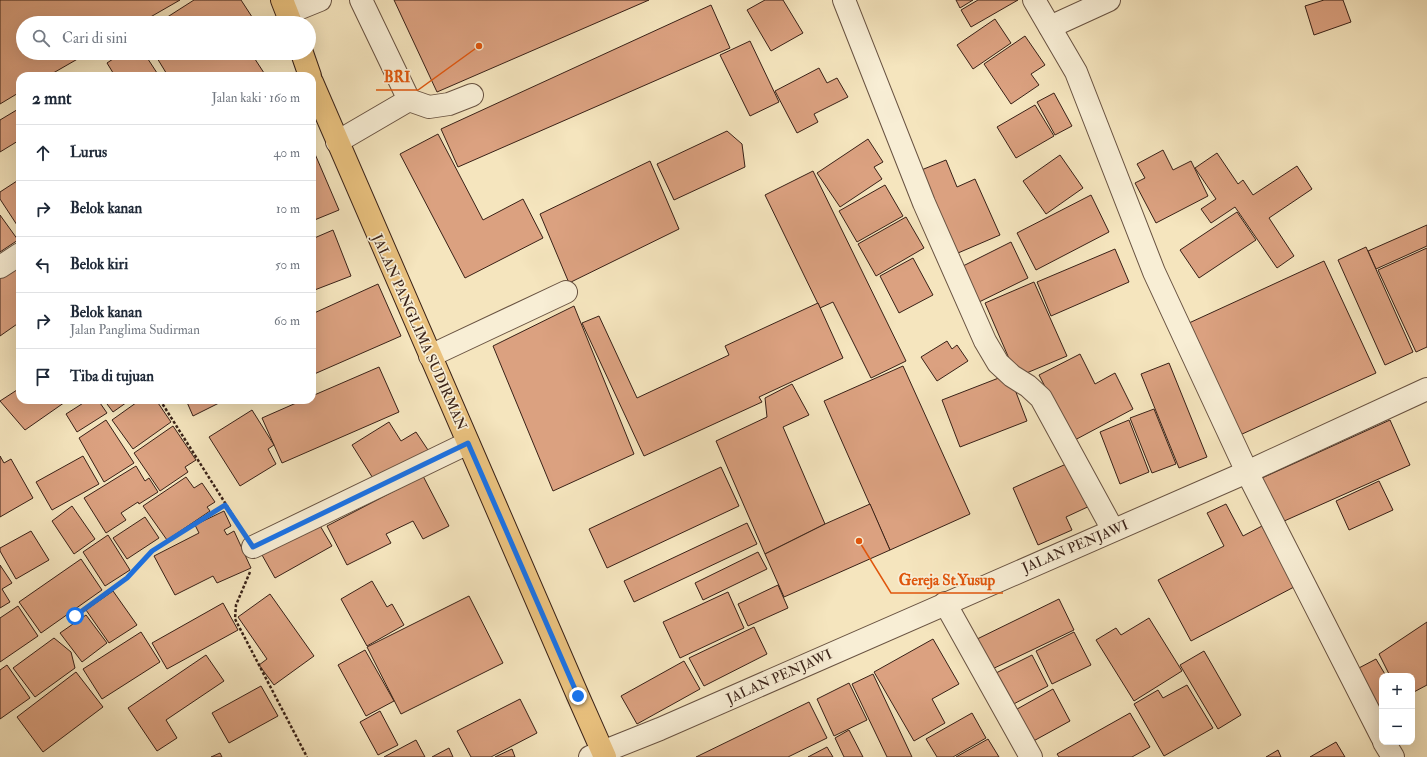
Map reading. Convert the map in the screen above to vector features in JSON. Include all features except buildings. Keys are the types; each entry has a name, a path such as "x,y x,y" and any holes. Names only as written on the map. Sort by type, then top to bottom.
{"main road":[{"name":"JALAN PANGLIMA SUDIRMAN","path":"304,60 308,72"},
{"name":"JALAN PANGLIMA SUDIRMAN","path":"316,92 578,696 599,755"}],"street":[{"path":"287,12 320,0"},
{"path":"362,0 409,100 429,107 449,104 472,95"},
{"path":"844,0 924,203 985,341 998,363 1012,376 1028,386 1041,398 1113,530"},
{"path":"1034,0 1076,72 1154,272 1248,472 1379,731"},
{"path":"1050,27 1108,0"},
{"path":"337,142 409,100"},
{"path":"0,267 16,257"},
{"path":"430,356 566,292"},
{"name":"JALAN PENJAWI","path":"599,755 1248,472 1427,389"},
{"path":"253,547 468,443"},
{"path":"945,603 1031,757"},
{"path":"1386,745 1393,757"}],"path":[{"path":"162,404 256,554 256,558 236,605 235,619 307,757"},
{"path":"75,616 127,578 152,551 225,505"}],"place":[{"name":"BRI","path":"479,46"},
{"name":"Gereja St.Yusup","path":"859,541"}],"route":[{"path":"75,616 127,578 152,551 225,505 253,547 468,443 578,696"}]}
